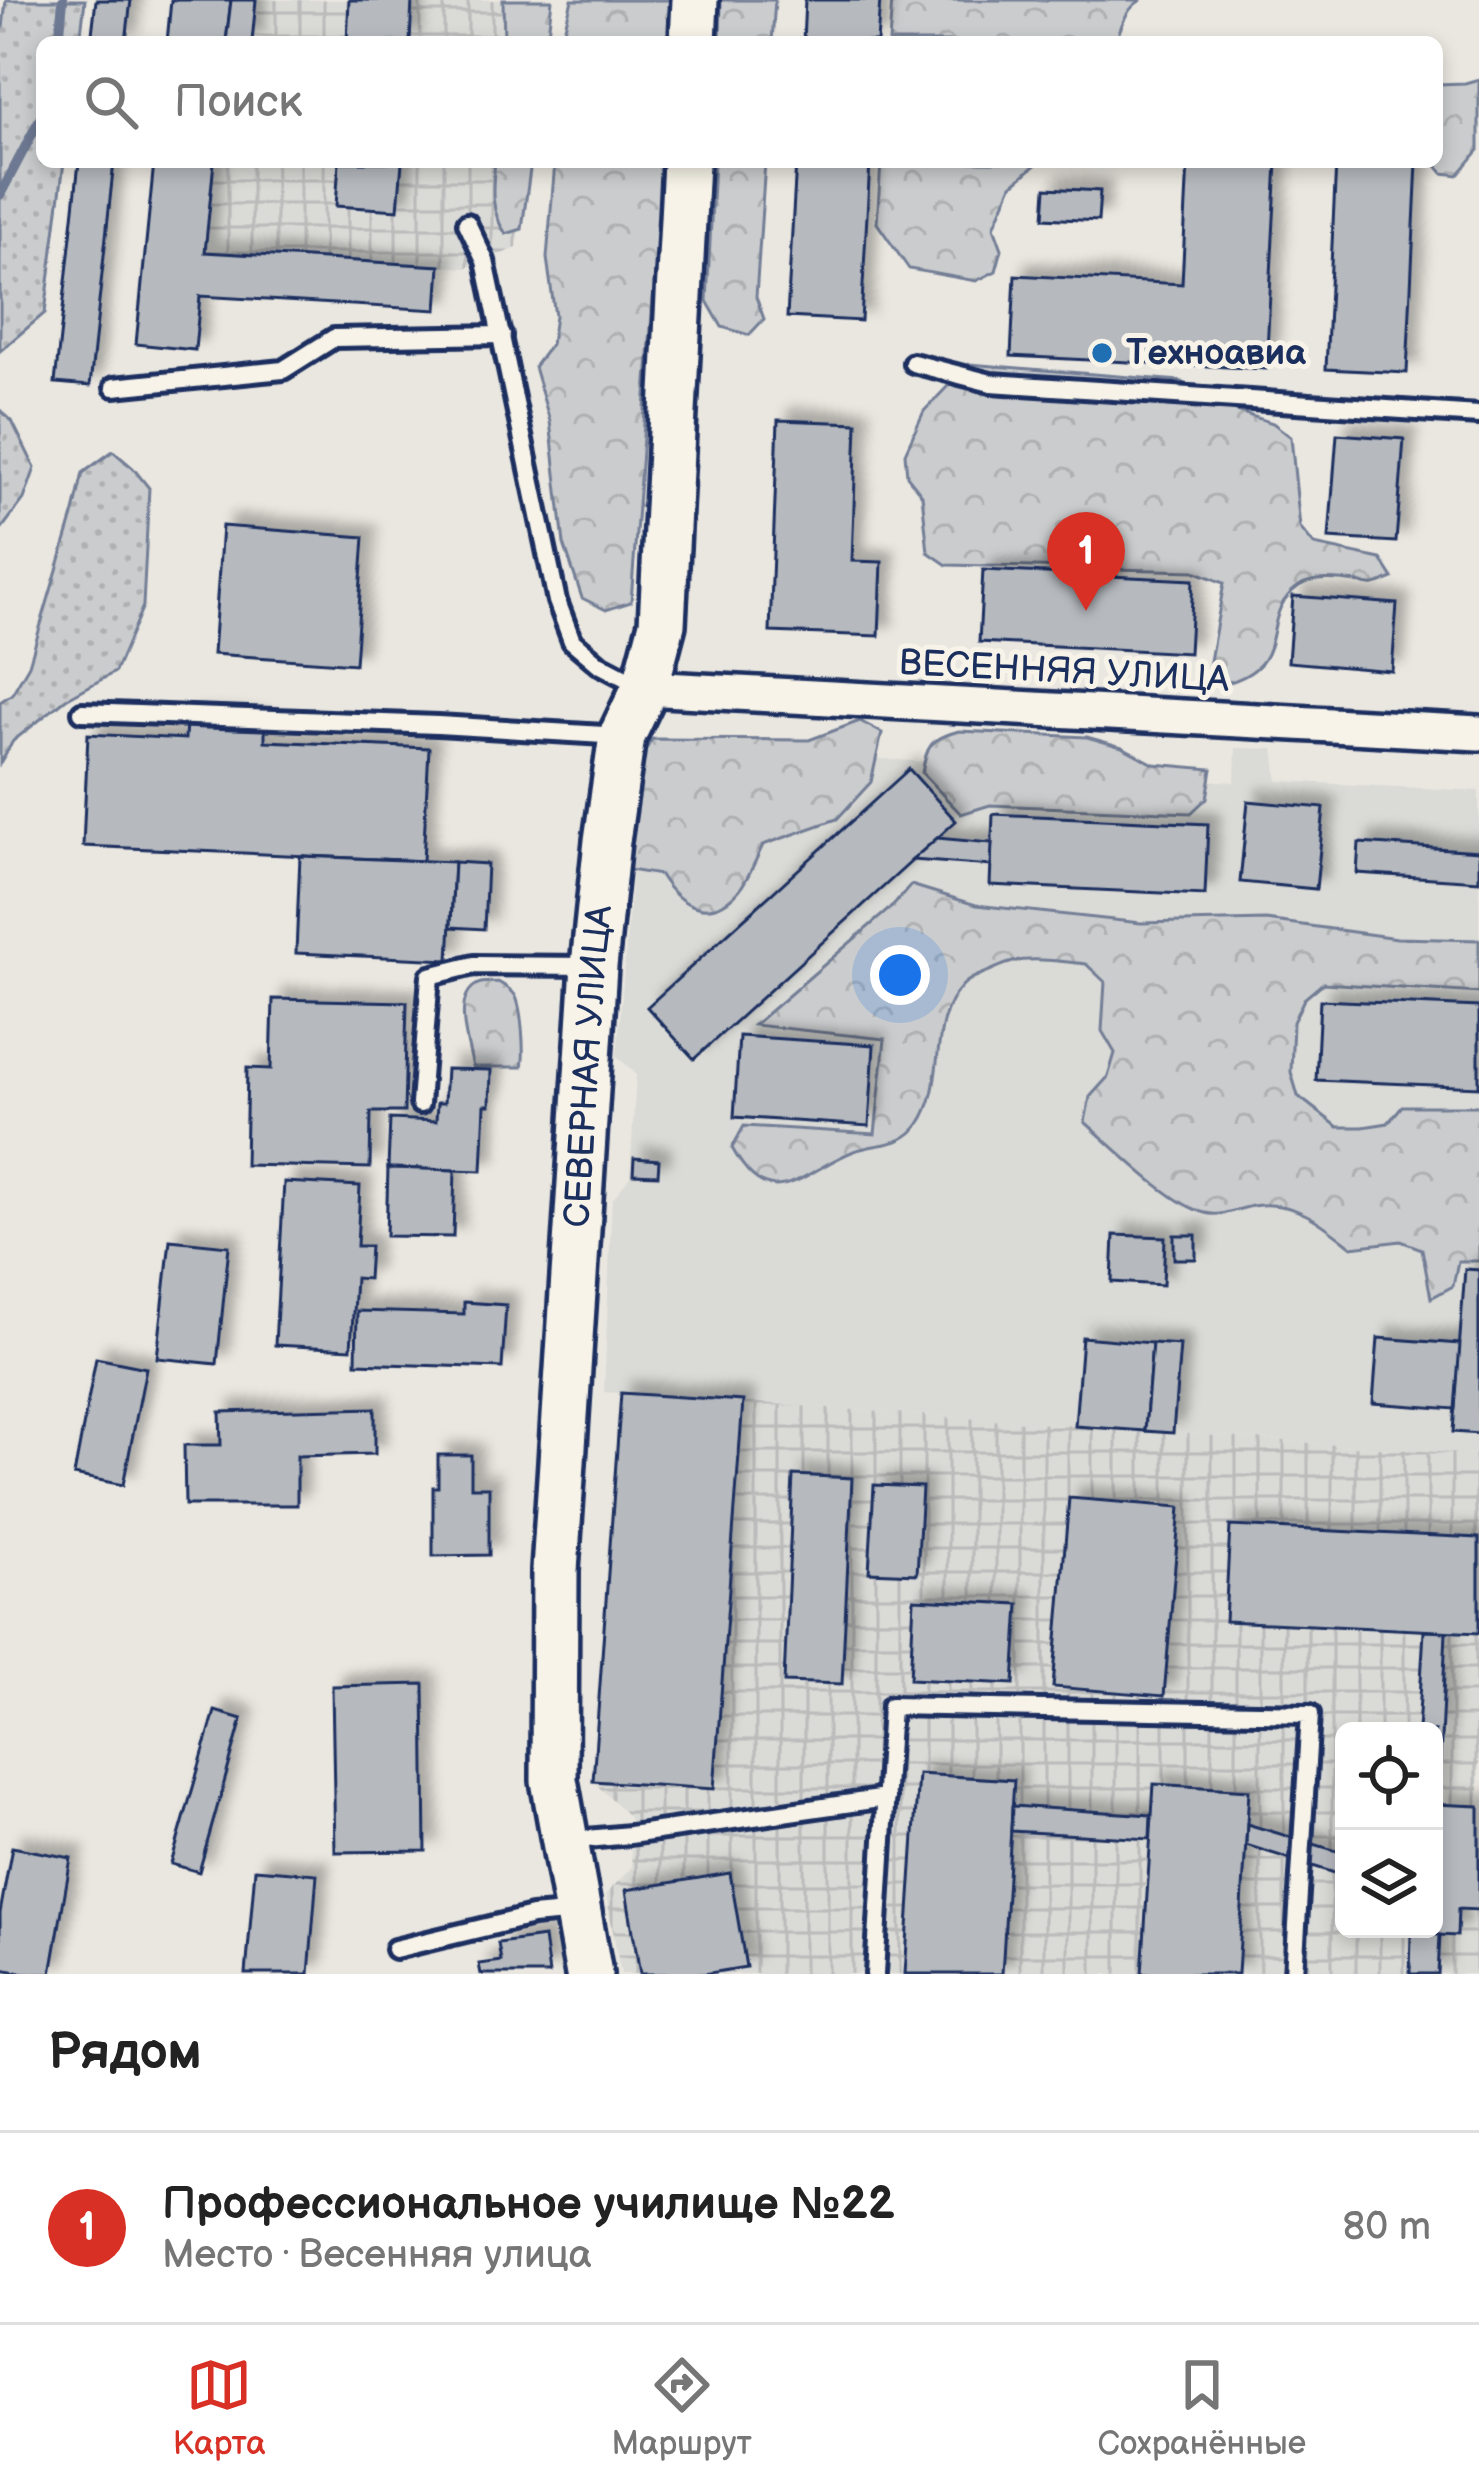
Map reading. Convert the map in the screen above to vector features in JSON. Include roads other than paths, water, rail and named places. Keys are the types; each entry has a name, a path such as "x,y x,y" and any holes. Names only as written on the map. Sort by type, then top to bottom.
{"street":[{"path":"693,36 695,0"},
{"name":"СЕВЕРНАЯ УЛИЦА","path":"590,1974 553,1756 555,1571 594,966 607,841 622,736 645,688 662,624 686,168"},
{"name":"ВЕСЕННЯЯ УЛИЦА","path":"645,688 1479,733"}],"lane":[{"path":"467,223 485,261 557,601 572,641 599,664 645,688"},
{"path":"114,387 284,370 334,338 502,335"},
{"path":"913,363 991,383 1479,415"},
{"path":"82,712 622,736"},
{"path":"420,1104 430,976 474,964 594,966"},
{"path":"875,1974 891,1706 1310,1714 1294,1974"},
{"path":"565,1841 886,1798"},
{"path":"395,1948 532,1916 577,1912"}],"waterway":[{"path":"60,36 63,0"},
{"path":"0,195 36,126"}],"place":[{"name":"Техноавиа","path":"1102,353"},
{"name":"Профессиональное училище №22","path":"1086,611"}]}
